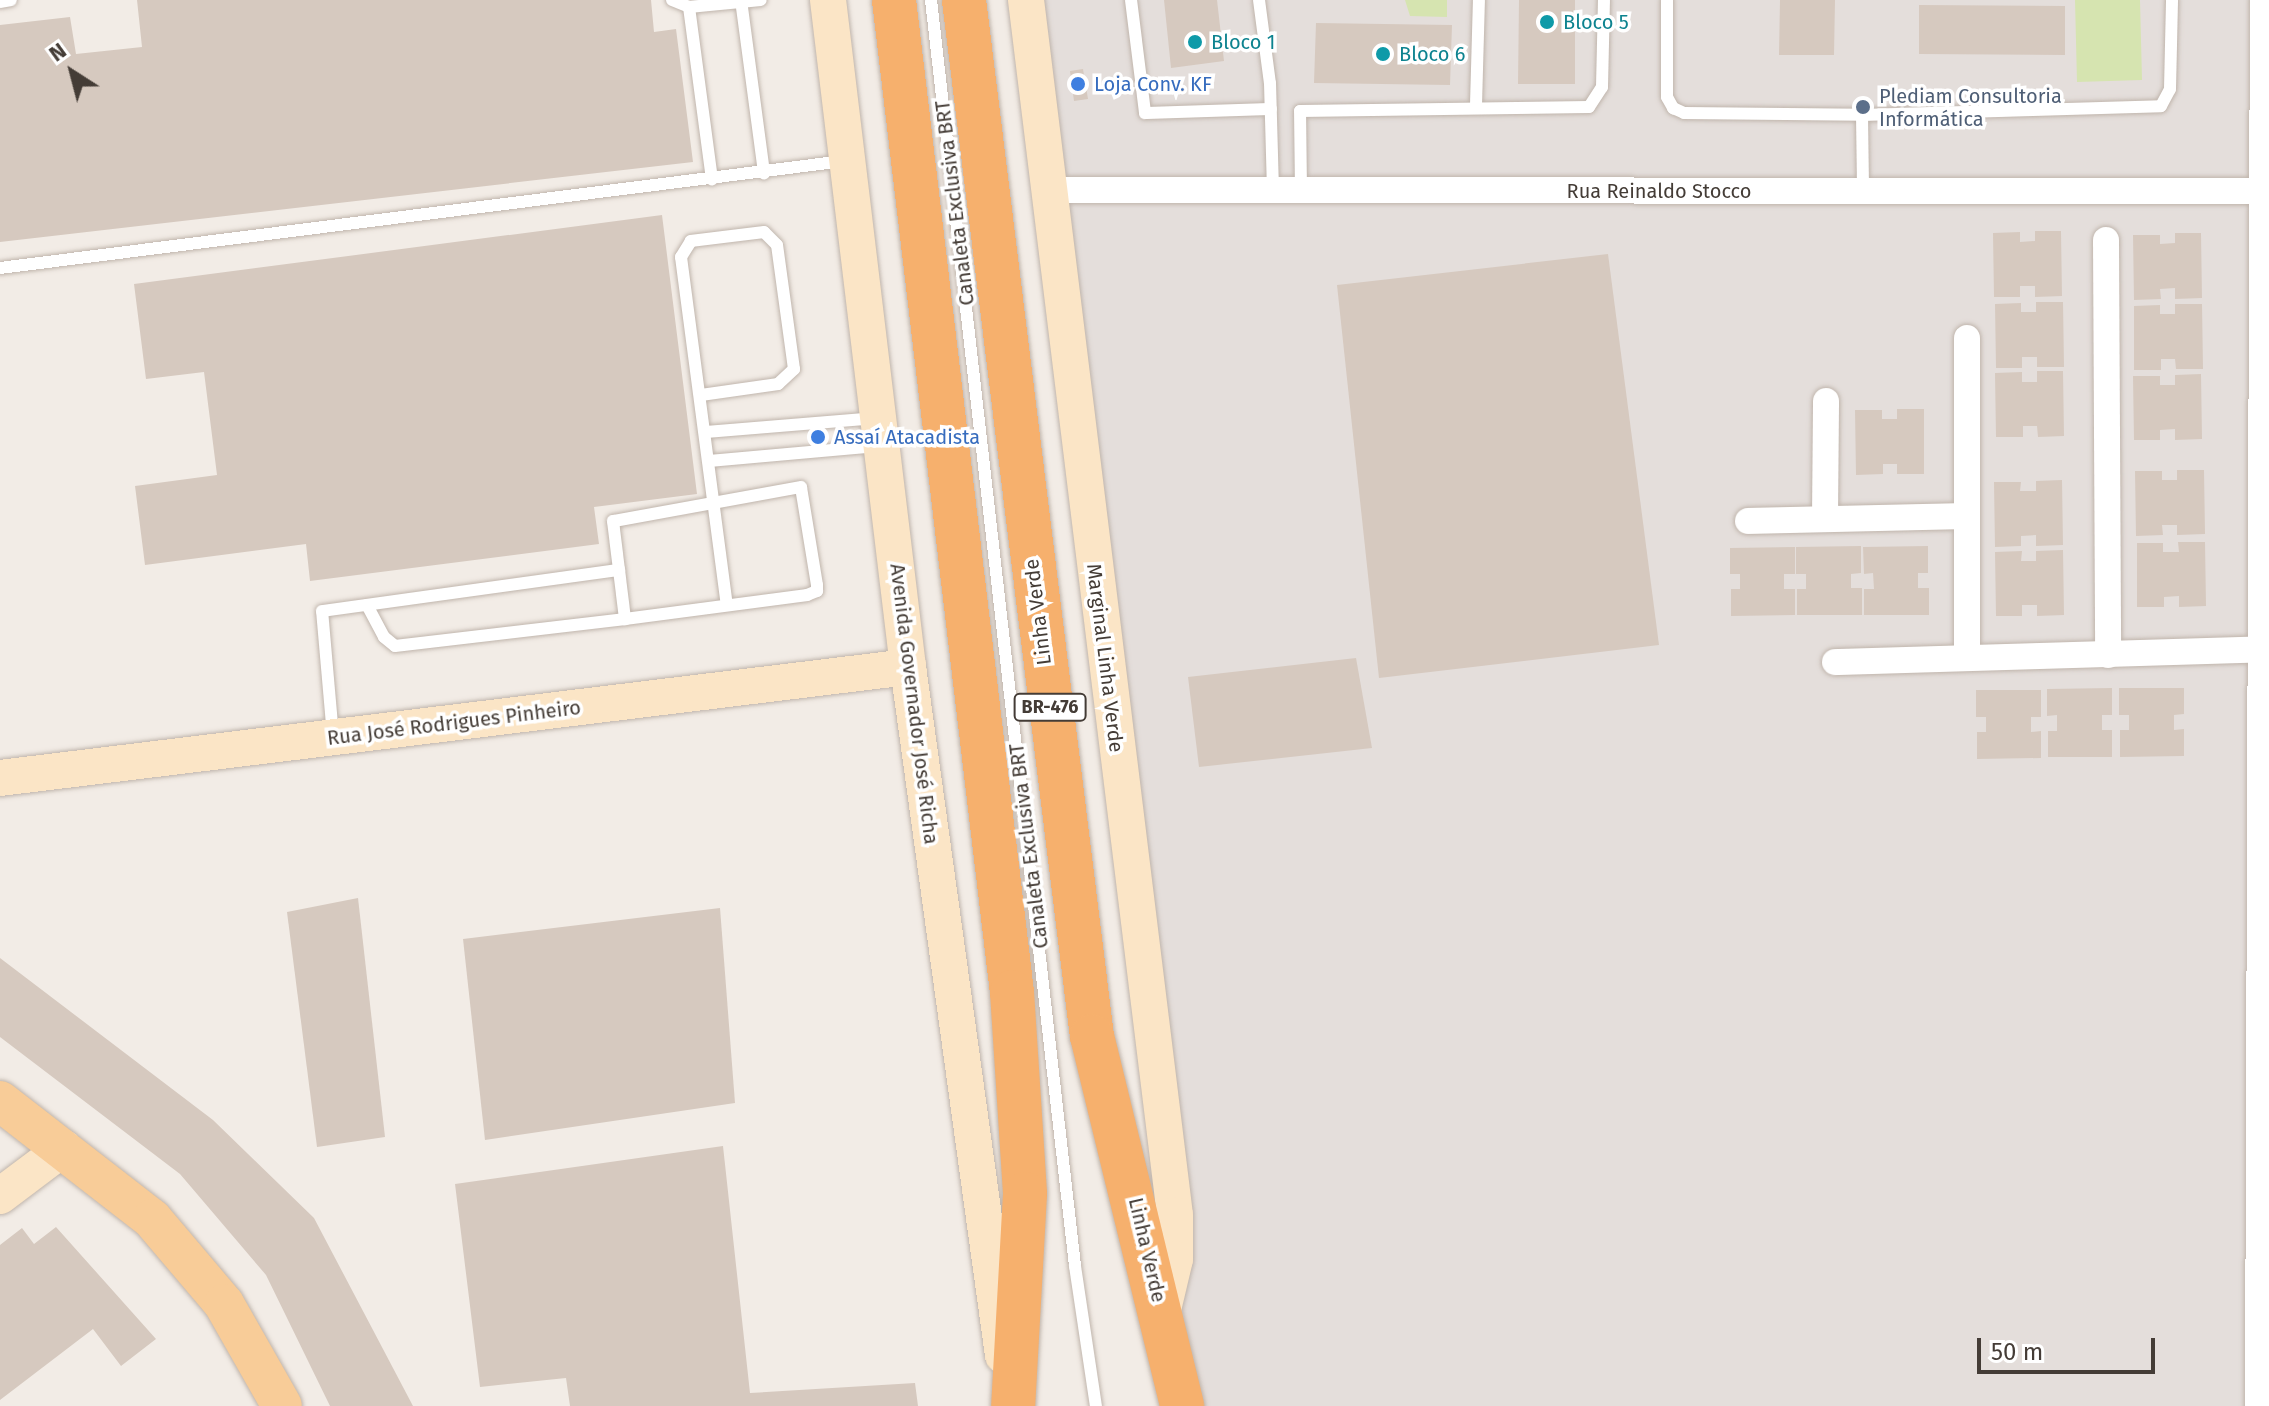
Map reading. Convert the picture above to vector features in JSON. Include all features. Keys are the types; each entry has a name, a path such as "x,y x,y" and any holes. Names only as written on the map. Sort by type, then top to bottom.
{"highway":[{"path":"894,0 1012,992 1025,1194 1011,1406"},
{"name":"Linha Verde","path":"964,0 1092,1036 1182,1406"}],"main road":[{"name":"Avenida Governador José Richa","path":"828,0 908,667 1011,1406"},
{"name":"Marginal Linha Verde","path":"1026,0 1175,1215 1175,1259 1162,1314"},
{"name":"Rua José Rodrigues Pinheiro","path":"0,778 908,667"},
{"path":"0,1101 50,1158 134,1202 193,1264 224,1304 275,1403"},
{"path":"0,1196 50,1158"}],"street":[{"path":"2258,1406 2265,922 2261,649 2266,191 2263,0"},
{"name":"Rua Reinaldo Stocco","path":"1048,190 2266,191"},
{"path":"2106,240 2108,655"},
{"path":"1967,338 1967,658"},
{"path":"1825,519 1826,401"},
{"path":"1748,521 1965,516"},
{"path":"1835,662 2261,649"}],"lane":[{"path":"0,2 11,0"},
{"path":"672,0 689,7 761,0"},
{"name":"Canaleta Exclusiva BRT","path":"931,0 1075,1266 1096,1406"},
{"path":"1131,0 1145,113 1271,109"},
{"path":"1259,0 1271,109 1273,190"},
{"path":"1476,105 1479,0"},
{"path":"1301,190 1300,111 1476,105 1589,107 1599,100 1604,0"},
{"path":"1667,0 1667,97 1673,108 1684,113 1862,115 2161,106 2170,89 2172,0"},
{"path":"741,1 764,173"},
{"path":"689,7 712,179"},
{"path":"1862,115 1863,191"},
{"path":"0,268 848,161"},
{"path":"701,395 778,384 794,369 777,245 764,232 691,241 682,249 727,605"},
{"path":"706,432 881,432"},
{"path":"709,461 881,432"},
{"path":"367,605 384,637 395,646 625,619 817,591 805,495 792,487 613,521 625,619"},
{"path":"333,737 322,611 619,570"}],"shaded area":[{"path":"1029,0 2269,0 2258,1406 1187,1406"}],"green space":[{"path":"1405,0 1447,0 1447,17 1410,16"},
{"path":"2075,0 2140,0 2142,80 2077,82"}],"building":[{"path":"137,0 651,0 654,32 676,29 693,162 0,242 0,25 70,17 76,54 142,47"},
{"name":"Bloco 1","path":"1164,0 1217,0 1224,61 1171,68"},
{"name":"Bloco 5","path":"1519,0 1575,0 1575,84 1518,84"},
{"path":"1780,0 1835,0 1834,55 1779,55"},
{"path":"1919,5 2065,6 2065,55 1919,54"},
{"name":"Bloco 6","path":"1316,23 1452,25 1450,85 1314,83"},
{"name":"Loja Conv. KF","path":"1083,69 1088,99 1074,101 1070,71"},
{"path":"662,215 697,494 594,507 599,544 310,581 306,544 145,565 135,486 217,475 204,372 146,379 134,284"},
{"path":"2035,231 2061,231 2062,296 2035,297 2035,286 2020,286 2020,297 1994,297 1993,233 2020,232 2020,242 2035,241"},
{"path":"2175,233 2201,233 2202,298 2175,299 2175,288 2160,289 2161,299 2134,300 2133,235 2160,235 2160,244 2175,243"},
{"path":"1608,254 1659,645 1379,678 1337,285"},
{"path":"2036,302 2063,302 2064,367 2037,367 2037,357 2022,357 2022,368 1996,368 1995,304 2021,303 2021,312 2036,312"},
{"path":"2175,304 2202,304 2203,369 2176,369 2175,359 2161,359 2161,370 2134,370 2134,306 2160,305 2160,314 2175,314"},
{"path":"2037,371 2063,371 2064,436 2038,437 2037,426 2023,426 2023,437 1996,437 1995,373 2022,372 2022,382 2037,382"},
{"path":"2201,374 2202,439 2175,440 2175,429 2160,430 2160,440 2134,440 2133,376 2160,376 2160,385 2175,385 2175,375"},
{"path":"1897,409 1924,409 1924,474 1897,474 1897,464 1883,464 1883,474 1856,475 1855,410 1882,410 1882,419 1897,419"},
{"path":"2177,470 2204,470 2205,534 2177,535 2177,525 2162,525 2163,535 2136,536 2135,471 2162,471 2162,480 2177,480"},
{"path":"2062,480 2063,545 2036,546 2036,535 2021,536 2021,546 1995,547 1994,482 2021,482 2020,491 2036,491 2036,481"},
{"path":"2178,542 2205,542 2206,606 2179,607 2179,596 2164,597 2164,607 2137,607 2137,543 2163,543 2163,552 2179,552"},
{"path":"1861,546 1861,573 1851,574 1851,588 1862,588 1862,615 1797,615 1797,589 1806,589 1806,574 1796,574 1796,547"},
{"path":"1928,546 1928,573 1918,573 1918,588 1929,588 1929,615 1864,615 1864,589 1874,589 1873,573 1864,574 1863,547"},
{"path":"1795,547 1795,574 1784,574 1784,589 1795,589 1795,615 1731,616 1731,589 1740,589 1740,574 1730,574 1730,548"},
{"path":"2063,550 2064,615 2037,616 2037,605 2022,605 2022,616 1996,616 1995,552 2022,551 2021,561 2036,561 2036,551"},
{"path":"1356,658 1372,748 1199,767 1188,677"},
{"path":"2112,688 2112,715 2102,715 2102,730 2112,730 2112,757 2048,757 2048,731 2057,731 2057,715 2047,716 2047,689"},
{"path":"2119,688 2184,688 2184,714 2174,715 2174,730 2184,729 2184,756 2120,757 2120,730 2129,730 2129,715 2119,715"},
{"path":"1976,690 2041,690 2041,717 2031,717 2031,732 2041,731 2041,758 1977,759 1977,732 1986,732 1986,717 1976,717"},
{"path":"358,898 385,1137 317,1147 287,912"},
{"path":"720,908 735,1103 485,1140 463,939"},
{"path":"0,958 213,1120 314,1218 413,1406 330,1406 266,1275 180,1174 0,1037"},
{"path":"723,1146 750,1393 915,1383 918,1406 570,1406 566,1378 480,1387 455,1184"},
{"path":"56,1227 156,1339 121,1366 93,1329 0,1400 0,1245 22,1228 34,1244"}],"place":[{"name":"Bloco 5","path":"1547,22"},
{"name":"Bloco 1","path":"1195,42"},
{"name":"Bloco 6","path":"1383,54"},
{"name":"Loja Conv. KF","path":"1078,84"},
{"name":"Plediam Consultoria Informática","path":"1863,107"},
{"name":"Assaí Atacadista","path":"818,437"}]}
